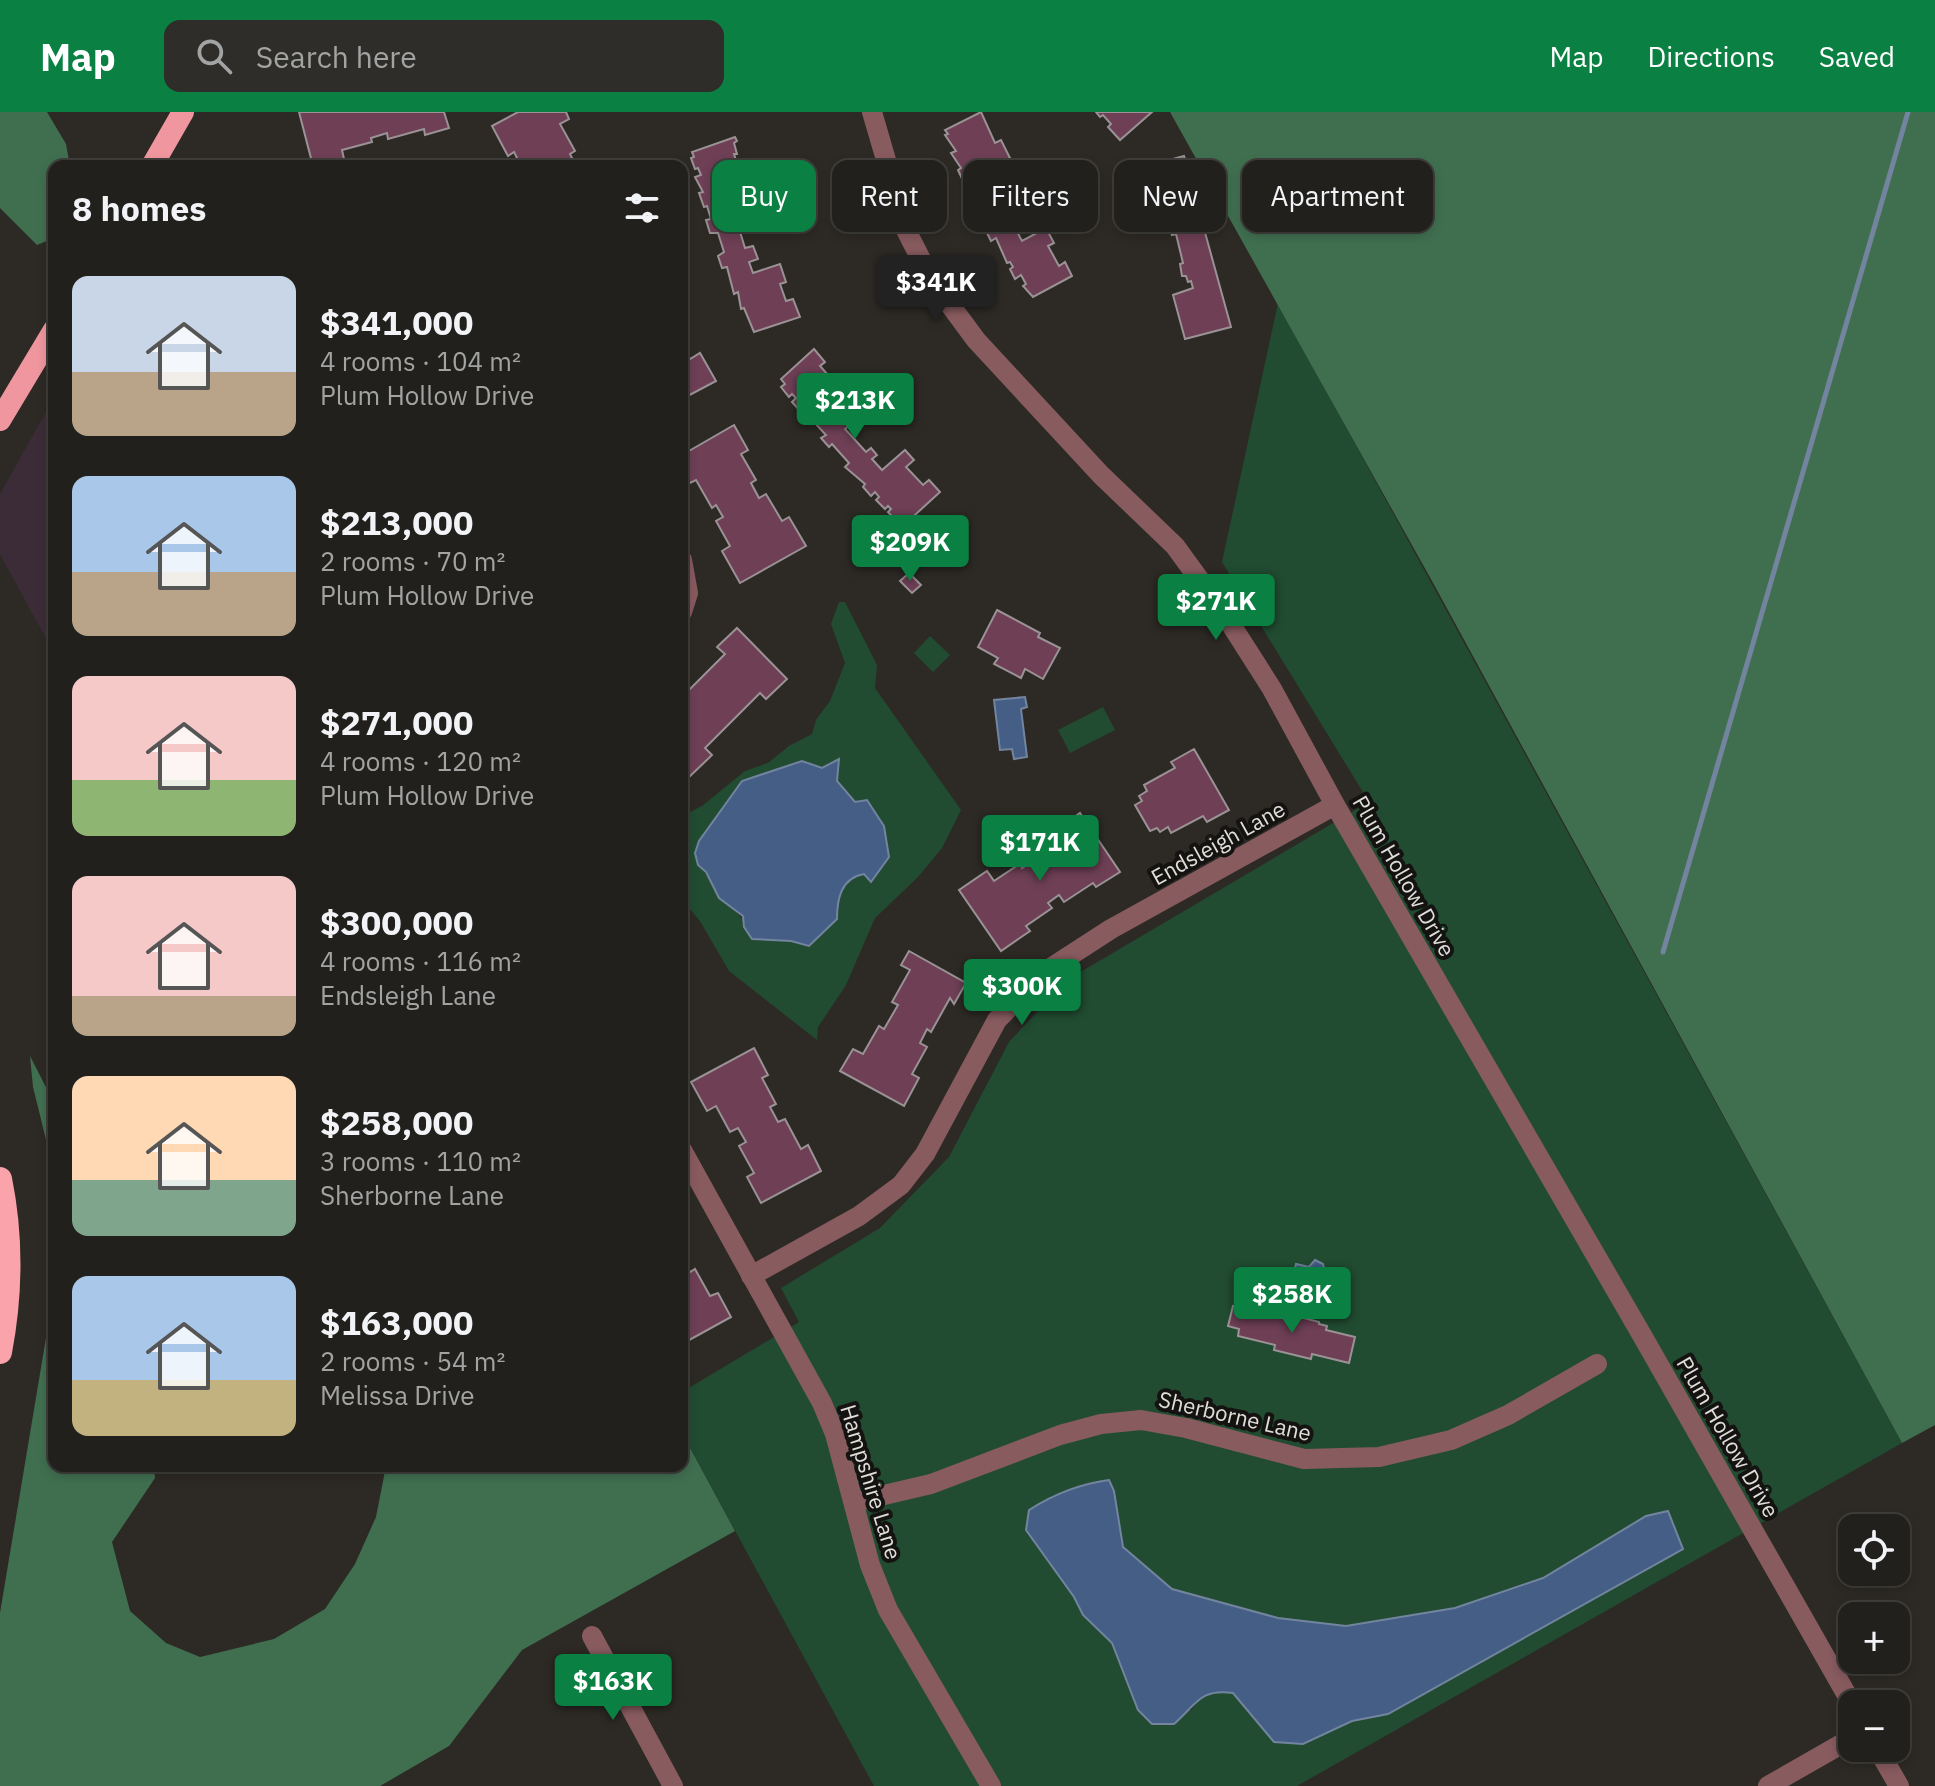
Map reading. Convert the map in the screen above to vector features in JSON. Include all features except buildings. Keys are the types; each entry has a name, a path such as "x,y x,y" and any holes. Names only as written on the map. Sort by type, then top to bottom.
{"highway":[{"path":"155,160 183,112"},
{"path":"0,420 48,340"},
{"path":"0,1179 10,1270 8,1309 0,1352"}],"street":[{"name":"Plum Hollow Drive","path":"872,112 907,232 931,279 976,340 1101,475 1175,546 1223,612 1272,689 1335,805 1844,1690"},
{"name":"Endsleigh Lane","path":"751,1276 859,1216 901,1185 925,1154 997,1020 1043,973 1111,929 1335,805"},
{"name":"Hampshire Lane","path":"688,1161 822,1403 835,1434 870,1565 888,1610 991,1786"},
{"name":"Sherborne Lane","path":"854,1502 931,1484 1060,1435 1101,1424 1141,1420 1186,1428 1304,1459 1379,1457 1451,1440 1508,1415 1597,1364"},
{"path":"592,1636 673,1786"},
{"path":"1768,1786 1838,1746"},
{"path":"1885,1762 1899,1786"}],"shaded area":[{"path":"48,409 48,642 0,554 0,494"}],"green space":[{"path":"0,112 47,112 66,144 69,160 48,160 48,240 37,245 0,208"},
{"path":"1170,112 1935,112 1935,1425 1902,1443 1432,581 1226,212 1226,160 1197,160"},
{"path":"1278,303 1902,1443 1297,1786 874,1786 688,1444 688,1388 799,1322 781,1288 880,1228 949,1157 1009,1042 1067,980 1369,802 1222,562","holes":["1109,1480 1114,1491 1123,1547 1172,1589 1278,1618 1346,1626 1455,1608 1543,1578 1646,1516 1668,1511 1683,1549 1389,1714 1352,1721 1303,1744 1274,1742 1233,1693 1209,1694 1191,1710 1138,1710 1112,1643 1083,1615 1074,1597 1050,1497 1085,1484"]},
{"path":"839,602 845,602 877,665 875,688 961,810 942,848 918,877 875,918 846,985 818,1027 817,1040 729,971 700,921 688,907 688,813 702,806 745,771 768,763 789,746 812,734 816,720 830,701 845,663 831,624","holes":["839,760 837,781 855,802 867,801 884,826 889,857 871,882 865,874 850,880 840,897 837,920 808,946 791,941 752,939 743,920 718,895 698,865 699,841 742,781 822,768"]},
{"path":"930,636 950,655 933,672 914,653"},
{"path":"1103,707 1115,730 1070,753 1058,730"},
{"path":"30,1056 48,1091 48,1148 33,1087"},
{"path":"48,1326 48,1472 154,1472 155,1478 112,1542 130,1611 166,1643 200,1657 274,1639 325,1609 355,1564 376,1517 385,1472 688,1472 688,1444 735,1531 522,1650 449,1746 380,1786 0,1786 0,1613"}],"water":[{"path":"1025,697 1027,707 1021,709 1027,757 1014,759 1012,749 1000,750 994,700"},
{"path":"839,759 837,781 855,802 867,800 884,826 889,857 871,882 864,874 845,885 839,897 837,919 809,946 791,941 752,939 744,927 743,916 719,898 706,872 698,865 695,853 699,841 742,781 802,761 822,768"},
{"path":"1315,1260 1323,1264 1325,1272 1336,1275 1330,1297 1290,1288 1296,1264 1309,1267"},
{"path":"1109,1480 1114,1491 1123,1547 1172,1589 1278,1618 1346,1626 1455,1608 1543,1578 1646,1516 1668,1511 1683,1549 1388,1714 1352,1721 1303,1744 1274,1742 1233,1693 1206,1696 1174,1724 1152,1724 1138,1710 1112,1643 1083,1615 1074,1597 1026,1530 1029,1510 1038,1504 1077,1487"}],"waterway":[{"path":"1663,952 1908,112"}]}
